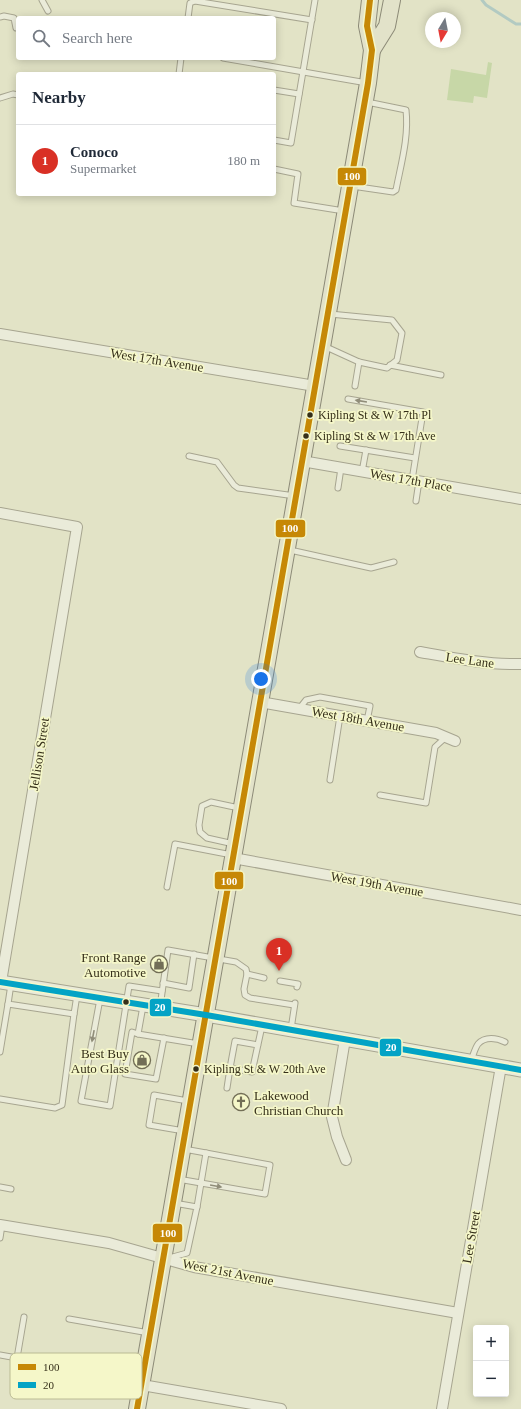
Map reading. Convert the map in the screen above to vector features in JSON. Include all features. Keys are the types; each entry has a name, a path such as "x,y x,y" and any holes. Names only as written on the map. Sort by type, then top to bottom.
{"main road":[{"path":"370,0 367,26 376,43"},
{"path":"142,1385 364,102 384,0"},
{"path":"376,43 387,26 392,0"},
{"path":"137,1409 139,1399"}],"street":[{"name":"West 17th Avenue","path":"0,334 315,386"},
{"name":"West 17th Place","path":"302,461 521,499"},
{"name":"Jellison Street","path":"0,513 77,527 4,982"},
{"name":"Lee Lane","path":"420,652 505,665 521,664"},
{"name":"West 18th Avenue","path":"260,702 436,733 450,739"},
{"name":"West 19th Avenue","path":"234,852 521,910"},
{"path":"4,982 206,1015 521,1070"},
{"path":"345,1039 332,1117 337,1137 346,1160"},
{"name":"Lee Street","path":"442,1409 502,1066"},
{"name":"West 21st Avenue","path":"1,1225 109,1244 194,1267 458,1313"},
{"path":"142,1385 281,1409"}],"lane":[{"path":"42,0 48,11"},
{"path":"276,140 291,143 315,0"},
{"path":"188,16 190,4 196,1 312,20"},
{"path":"0,17 4,16 14,18 16,28"},
{"path":"179,72 181,60"},
{"path":"234,60 368,83"},
{"path":"276,90 299,94"},
{"path":"0,98 13,94 16,95"},
{"path":"350,185 393,192 396,190 401,164 406,131 406,110 364,102"},
{"path":"276,169 298,174 294,203 345,212"},
{"path":"322,345 359,362 387,368 397,360 402,333 392,320 327,314"},
{"path":"355,386 359,362"},
{"path":"390,365 441,375"},
{"path":"348,399 423,412 415,458 416,501"},
{"path":"340,446 415,458"},
{"path":"362,472 366,450"},
{"path":"190,456 217,462 234,485 238,488 296,496"},
{"path":"338,488 341,468"},
{"path":"286,549 371,568 394,562"},
{"path":"299,708 306,700 320,697 370,706 367,721"},
{"path":"330,780 340,716"},
{"path":"380,795 426,803 436,747 450,739"},
{"path":"234,852 207,838 200,832 199,825 202,806 211,802 242,808"},
{"path":"167,887 175,844 234,852"},
{"path":"160,1008 168,950 215,957 236,962 246,969 245,994 267,1000 295,1004 291,1030"},
{"path":"163,984 188,988 194,954"},
{"path":"247,974 256,979 264,978"},
{"path":"280,981 286,984 298,984 297,987"},
{"path":"0,1052 8,1004 4,982"},
{"path":"100,998 81,1101 110,1106 129,986 162,991"},
{"path":"0,1099 55,1108 62,1105 77,994"},
{"path":"8,1004 74,1014"},
{"path":"138,1034 143,1005"},
{"path":"230,1068 252,1072 262,1025"},
{"path":"164,1038 156,1079 125,1074 132,1032 200,1044"},
{"path":"471,1061 477,1044 486,1039 496,1038 505,1042"},
{"path":"227,1088 235,1041 258,1045"},
{"path":"185,1132 149,1125 154,1095 191,1101"},
{"path":"177,1179 265,1194 270,1165 182,1149"},
{"path":"163,1259 187,1253 206,1154"},
{"path":"0,1187 11,1189"},
{"path":"173,1203 197,1207"},
{"path":"0,1238 1,1225"},
{"path":"18,1353 24,1317"},
{"path":"69,1318 151,1333"},
{"path":"0,1355 10,1357"}],"green space":[{"path":"488,62 492,63 487,98 474,96 473,103 447,100 451,69 486,75"}],"waterway":[{"path":"482,0 486,5 516,24 521,24"}],"transit line":[{"name":"100","path":"142,1380 368,83 372,50 367,26 370,0"},
{"name":"20","path":"0,982 206,1015 521,1070"},
{"name":"100","path":"137,1409 139,1399"}],"place":[{"name":"Kipling St & W 17th Pl","path":"310,415"},
{"name":"Kipling St & W 17th Ave","path":"306,436"},
{"name":"Front Range Automotive","path":"159,964"},
{"name":"Conoco","path":"279,971"},
{"name":"Best Buy Auto Glass","path":"142,1060"},
{"name":"Kipling St & W 20th Ave","path":"196,1069"},
{"name":"Lakewood Christian Church","path":"241,1102"}]}
